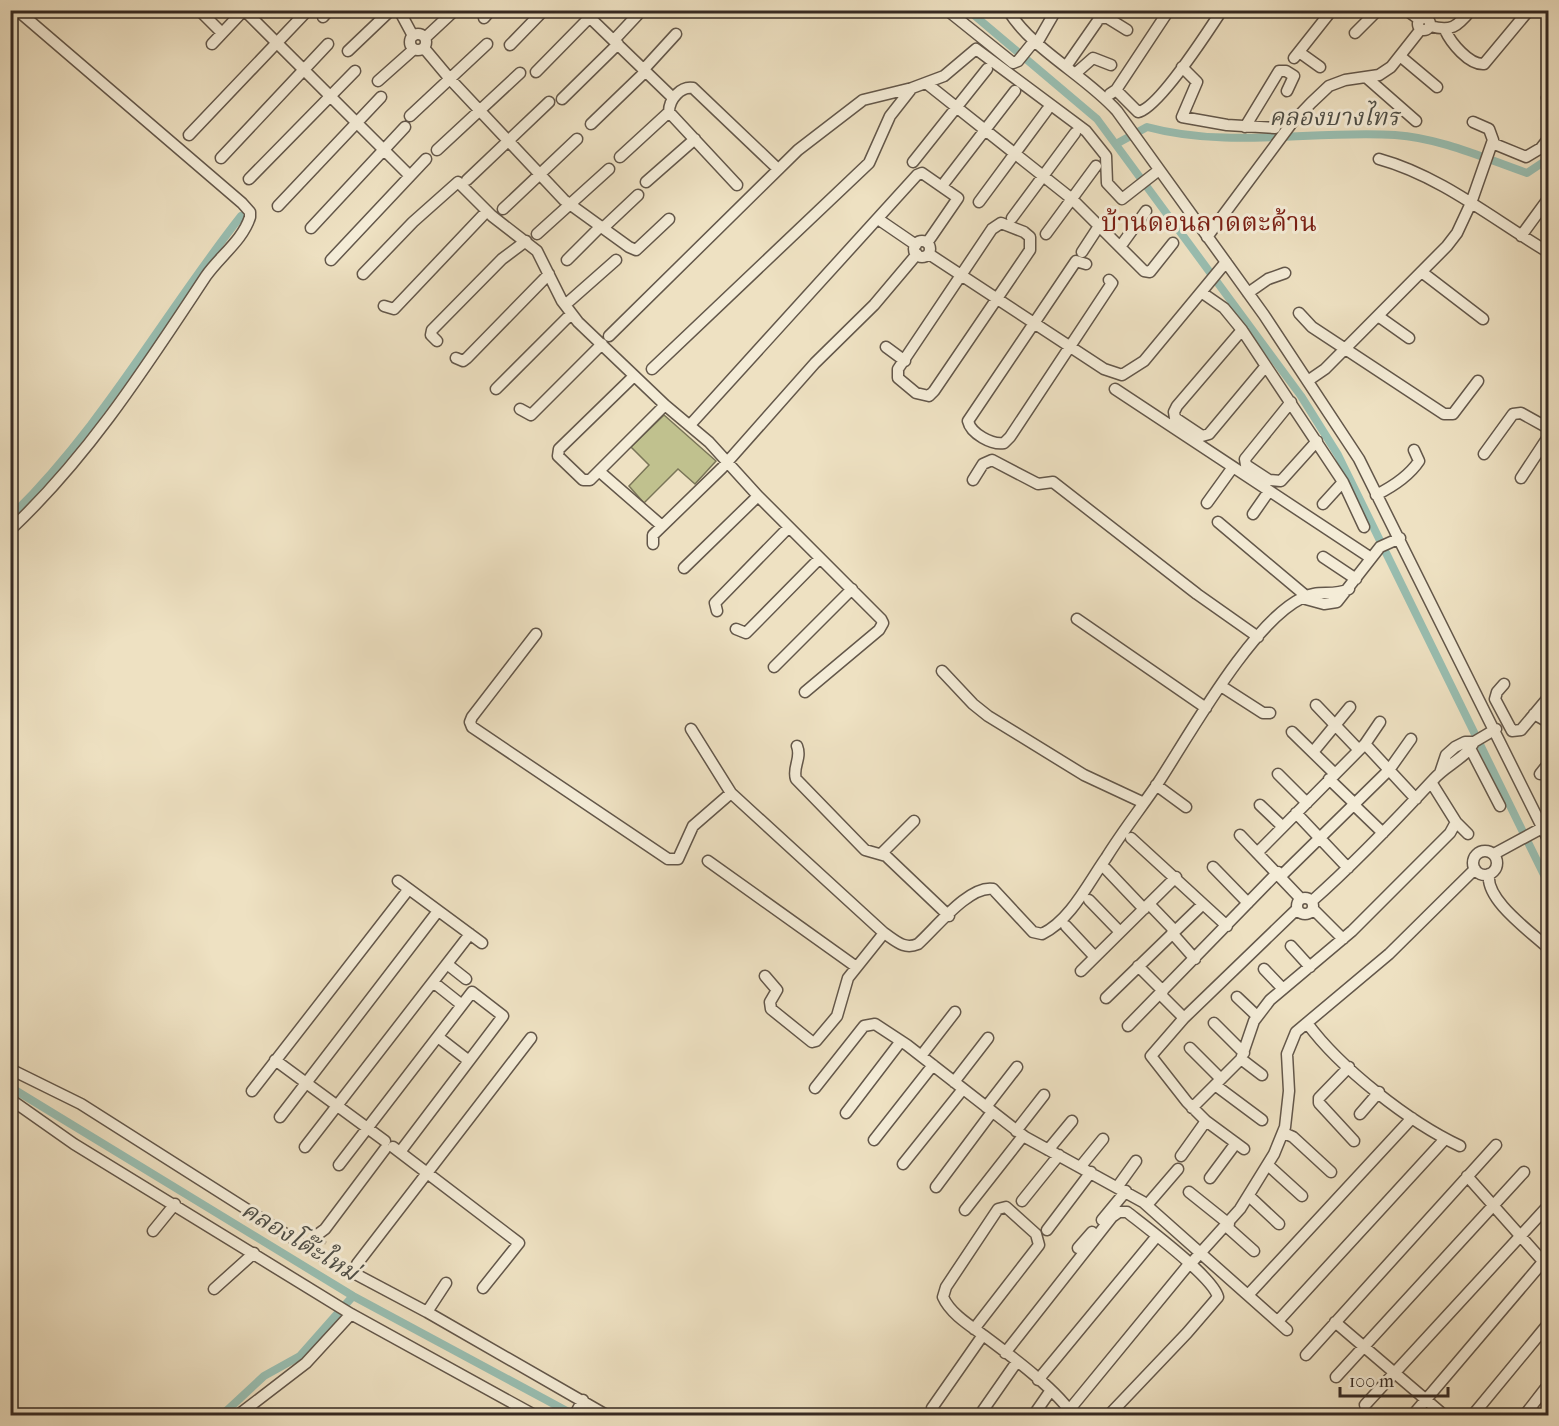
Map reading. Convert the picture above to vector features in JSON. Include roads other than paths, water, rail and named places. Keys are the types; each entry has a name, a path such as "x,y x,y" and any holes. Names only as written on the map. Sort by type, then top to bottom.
{"street":[{"path":"10,530 50,490 101,429 185,310 207,274 250,218 250,212 242,203 17,10"},
{"path":"199,10 222,33"},
{"path":"189,135 308,10"},
{"path":"348,51 391,10"},
{"path":"399,10 413,36 411,44 421,45 479,110 571,205 629,248 636,250 669,219"},
{"path":"378,81 421,45 454,10"},
{"path":"510,45 544,10"},
{"path":"562,99 616,42 642,10"},
{"path":"946,10 1013,63 1018,61 1036,41 1056,10"},
{"path":"1008,10 1018,25 1105,98 1117,111 1207,237 1223,266 1248,293 1309,380 1359,459 1396,539 1496,729 1539,830 1548,839"},
{"path":"1105,98 1116,90 1169,10"},
{"path":"1116,90 1138,112 1143,111 1182,67 1222,10"},
{"path":"1320,67 1297,55 1332,10"},
{"path":"1355,33 1378,10"},
{"path":"1445,30 1457,24 1471,10"},
{"path":"1207,237 1291,124 1329,86 1345,80 1367,78 1391,67 1400,56 1417,18 1445,30 1457,48 1474,61 1484,64 1529,10"},
{"path":"212,44 241,11 277,43 410,176"},
{"path":"536,72 586,13 673,98"},
{"path":"1067,65 1099,19 1106,17 1127,30"},
{"path":"591,124 645,70 676,34"},
{"path":"221,158 328,44"},
{"path":"410,116 488,44"},
{"path":"520,409 531,415 798,150 863,100 912,88 944,76 976,49 1086,131 1106,156 1107,183 1112,191 1122,199 1158,171"},
{"path":"1400,56 1437,87"},
{"path":"1076,73 1092,58 1111,65"},
{"path":"1182,67 1197,82 1182,117 1201,122 1275,128"},
{"path":"913,162 987,69"},
{"path":"249,179 355,71"},
{"path":"1245,127 1279,71 1286,71 1294,76 1287,91"},
{"path":"437,150 520,73"},
{"path":"1367,78 1416,121"},
{"path":"926,83 1072,200 1144,271 1150,272 1173,243"},
{"path":"620,157 669,112 673,98 682,90 693,88 778,169"},
{"path":"652,369 869,163 890,116 912,88"},
{"path":"945,182 1015,91"},
{"path":"278,206 381,97"},
{"path":"467,180 549,102"},
{"path":"979,202 1047,110"},
{"path":"669,112 737,185"},
{"path":"1309,380 1423,273 1457,233 1485,165 1493,134 1489,129 1473,122"},
{"path":"311,228 405,128"},
{"path":"1012,218 1076,133"},
{"path":"503,209 577,139"},
{"path":"646,182 695,139"},
{"path":"1491,145 1526,157 1541,148 1548,139"},
{"path":"331,260 426,159"},
{"path":"1379,159 1404,167 1471,203 1548,252"},
{"path":"1046,234 1096,166"},
{"path":"537,234 609,169"},
{"path":"653,544 653,535 727,462 815,363 874,305 922,249 958,198 925,175 917,175 690,425"},
{"path":"363,274 454,183 459,182 487,211 526,241 542,257 568,310 605,340 634,376 690,425 881,619 882,627 805,692"},
{"path":"567,260 638,195"},
{"path":"1521,236 1548,199"},
{"path":"384,306 394,309 487,211"},
{"path":"1120,247 1146,211"},
{"path":"878,219 1091,361 1104,369 1122,375 1136,368 1223,266"},
{"path":"1001,223 1024,232 1032,242 1030,250 929,396 916,393 898,378 898,369 961,275 996,224 1001,223"},
{"path":"1082,252 1099,226"},
{"path":"437,341 431,335 432,330 502,259 526,241"},
{"path":"496,389 616,260"},
{"path":"1086,264 1076,261 968,421 971,429 992,442 1004,443 1010,437 1112,283 1108,280"},
{"path":"1248,293 1268,279 1285,273"},
{"path":"1423,273 1483,319"},
{"path":"456,358 463,361 467,358 549,274"},
{"path":"1201,292 1224,308 1242,330 1343,482 1364,527"},
{"path":"1299,313 1307,323 1344,349 1447,415 1454,414 1478,381"},
{"path":"1378,316 1410,338"},
{"path":"1242,330 1177,406 1174,412 1175,418 1202,436 1209,434 1265,367"},
{"path":"886,347 905,361"},
{"path":"634,376 560,449 558,456 583,480 590,480 600,472 665,405"},
{"path":"1115,389 1371,558"},
{"path":"1291,402 1245,459 1246,465 1269,480 1281,481 1317,441"},
{"path":"1484,454 1513,414 1521,413 1548,428"},
{"path":"1521,478 1548,437"},
{"path":"1376,495 1390,487 1415,466 1419,461 1414,450"},
{"path":"973,480 983,465 992,460 1038,484 1047,482 1057,485 1197,594 1258,638"},
{"path":"1207,503 1233,466"},
{"path":"600,472 662,526"},
{"path":"1323,504 1343,482"},
{"path":"1253,514 1269,491"},
{"path":"684,568 758,496"},
{"path":"1218,522 1304,597"},
{"path":"717,611 715,603 789,527"},
{"path":"691,729 731,793 884,933 903,946 911,947 918,944 972,894 984,888 993,889 1033,932 1042,934 1065,915 1144,803 1221,686 1285,607 1311,593 1336,594 1349,589 1380,547 1396,539"},
{"path":"1323,557 1356,579"},
{"path":"736,629 746,633 820,558"},
{"path":"774,667 852,589"},
{"path":"1077,619 1206,708"},
{"path":"536,634 472,717 470,722 472,727 673,861 682,852 688,833 693,826 731,793"},
{"path":"942,671 973,704 988,716 1084,775 1144,803"},
{"path":"1504,684 1495,699 1512,731 1521,730 1547,699"},
{"path":"1221,686 1263,713 1270,713"},
{"path":"1316,705 1336,726 1389,770 1416,799"},
{"path":"1313,752 1350,707"},
{"path":"1534,714 1548,722"},
{"path":"1258,852 1362,746 1380,722"},
{"path":"1210,1178 1240,1146 1192,1108 1151,1056 1184,1018 1348,868 1440,773 1476,742 1496,729"},
{"path":"1292,732 1313,752 1355,805 1383,833"},
{"path":"1128,1026 1248,903 1321,839 1355,805 1389,770 1411,739"},
{"path":"1476,742 1500,806"},
{"path":"797,746 800,754 794,773 796,779 865,849 882,853 949,916"},
{"path":"1540,774 1548,764"},
{"path":"1278,774 1307,803"},
{"path":"1431,782 1456,822 1468,834"},
{"path":"1156,785 1185,807"},
{"path":"1260,805 1282,826"},
{"path":"1296,813 1348,868"},
{"path":"882,853 914,822"},
{"path":"1192,1108 1242,1056 1257,1016 1283,989 1343,939 1450,833 1456,822"},
{"path":"1489,874 1481,874 1475,869 1474,859 1480,852 1494,854 1539,830"},
{"path":"1240,835 1343,939"},
{"path":"1131,838 1227,926"},
{"path":"1494,854 1497,863 1489,874 1488,883 1499,902 1548,948"},
{"path":"708,861 855,966"},
{"path":"1213,867 1248,903"},
{"path":"932,1408 979,1332 1039,1245 1036,1233 1006,1207 999,1209 946,1287 943,1297 946,1305 979,1332 1005,1353 1016,1363 1050,1390 1072,1412 1195,1259 1227,1225 1269,1166 1284,1132 1289,1091 1287,1054 1293,1037 1389,954 1475,869"},
{"path":"1107,870 1174,932 1195,958"},
{"path":"1081,970 1176,877"},
{"path":"398,881 482,944"},
{"path":"252,1091 408,890"},
{"path":"1089,900 1120,932"},
{"path":"1106,998 1203,904"},
{"path":"280,1117 438,911"},
{"path":"1066,926 1095,957"},
{"path":"765,976 777,990 770,1002 771,1009 812,1042 820,1038 837,1016 843,987 855,966 884,933"},
{"path":"305,1147 470,934"},
{"path":"1292,946 1310,967"},
{"path":"447,964 466,979"},
{"path":"1138,966 1184,1018"},
{"path":"1264,969 1283,989"},
{"path":"432,982 462,1005"},
{"path":"311,1250 391,1147 469,1061 503,1016 472,992 339,1165"},
{"path":"1237,997 1257,1016"},
{"path":"921,1056 955,1012"},
{"path":"1214,1023 1262,1076"},
{"path":"1307,1023 1326,1046 1379,1092 1412,1118 1460,1146"},
{"path":"815,1088 869,1024 874,1024 901,1041 1020,1133 1122,1188 1147,1205 1195,1259 1216,1290 1218,1297 1187,1333 1107,1416"},
{"path":"438,1037 469,1061"},
{"path":"357,1264 531,1038"},
{"path":"903,1164 988,1038"},
{"path":"846,1113 901,1041"},
{"path":"1190,1048 1218,1082 1262,1120"},
{"path":"275,1060 519,1243 483,1288"},
{"path":"874,1140 933,1065"},
{"path":"936,1187 1017,1067"},
{"path":"1349,1067 1319,1098 1319,1103 1354,1141"},
{"path":"10,1069 81,1104 311,1250 427,1312 608,1416"},
{"path":"1360,1114 1379,1092"},
{"path":"965,1210 1044,1095"},
{"path":"10,1099 44,1125 347,1312 536,1416"},
{"path":"1248,1294 1412,1118"},
{"path":"1048,1150 1072,1121"},
{"path":"1181,1156 1206,1121"},
{"path":"1284,1132 1293,1137 1331,1172"},
{"path":"1047,1230 1103,1139"},
{"path":"1278,1321 1445,1139"},
{"path":"1306,1355 1496,1145"},
{"path":"1022,1201 1059,1155"},
{"path":"1078,1248 1122,1188 1136,1161"},
{"path":"1269,1166 1302,1196"},
{"path":"1147,1205 1178,1169"},
{"path":"1336,1377 1524,1172"},
{"path":"1413,1416 1547,1261 1520,1235 1467,1176"},
{"path":"1189,1192 1254,1251"},
{"path":"1249,1196 1279,1224"},
{"path":"153,1231 175,1204"},
{"path":"1365,1405 1548,1206"},
{"path":"1005,1353 1112,1217 1119,1212 1127,1212 1157,1236 1248,1294 1287,1330"},
{"path":"1038,1380 1157,1236"},
{"path":"214,1289 254,1253"},
{"path":"427,1312 446,1283"},
{"path":"237,1416 306,1363 347,1312"},
{"path":"1335,1322 1445,1416"},
{"path":"1472,1416 1548,1324"},
{"path":"979,1416 1016,1363"},
{"path":"1524,1416 1548,1385"},
{"path":"1033,1416 1050,1390"},
{"path":"575,1414 583,1400"}],"waterway":[{"path":"968,10 1097,119 1301,396 1338,455 1548,883"},
{"name":"คลองบางไทร","path":"1116,144 1147,127 1208,137 1395,135 1445,144 1527,173 1548,159"},
{"path":"10,517 43,483 103,409 241,216"},
{"name":"คลองโต๊ะใหม่","path":"10,1087 353,1296 576,1416"},
{"path":"221,1416 264,1376 300,1356 353,1296"}],"district":[{"name":"บ้านดอนลาดตะค้าน","path":"1209,222"}]}
